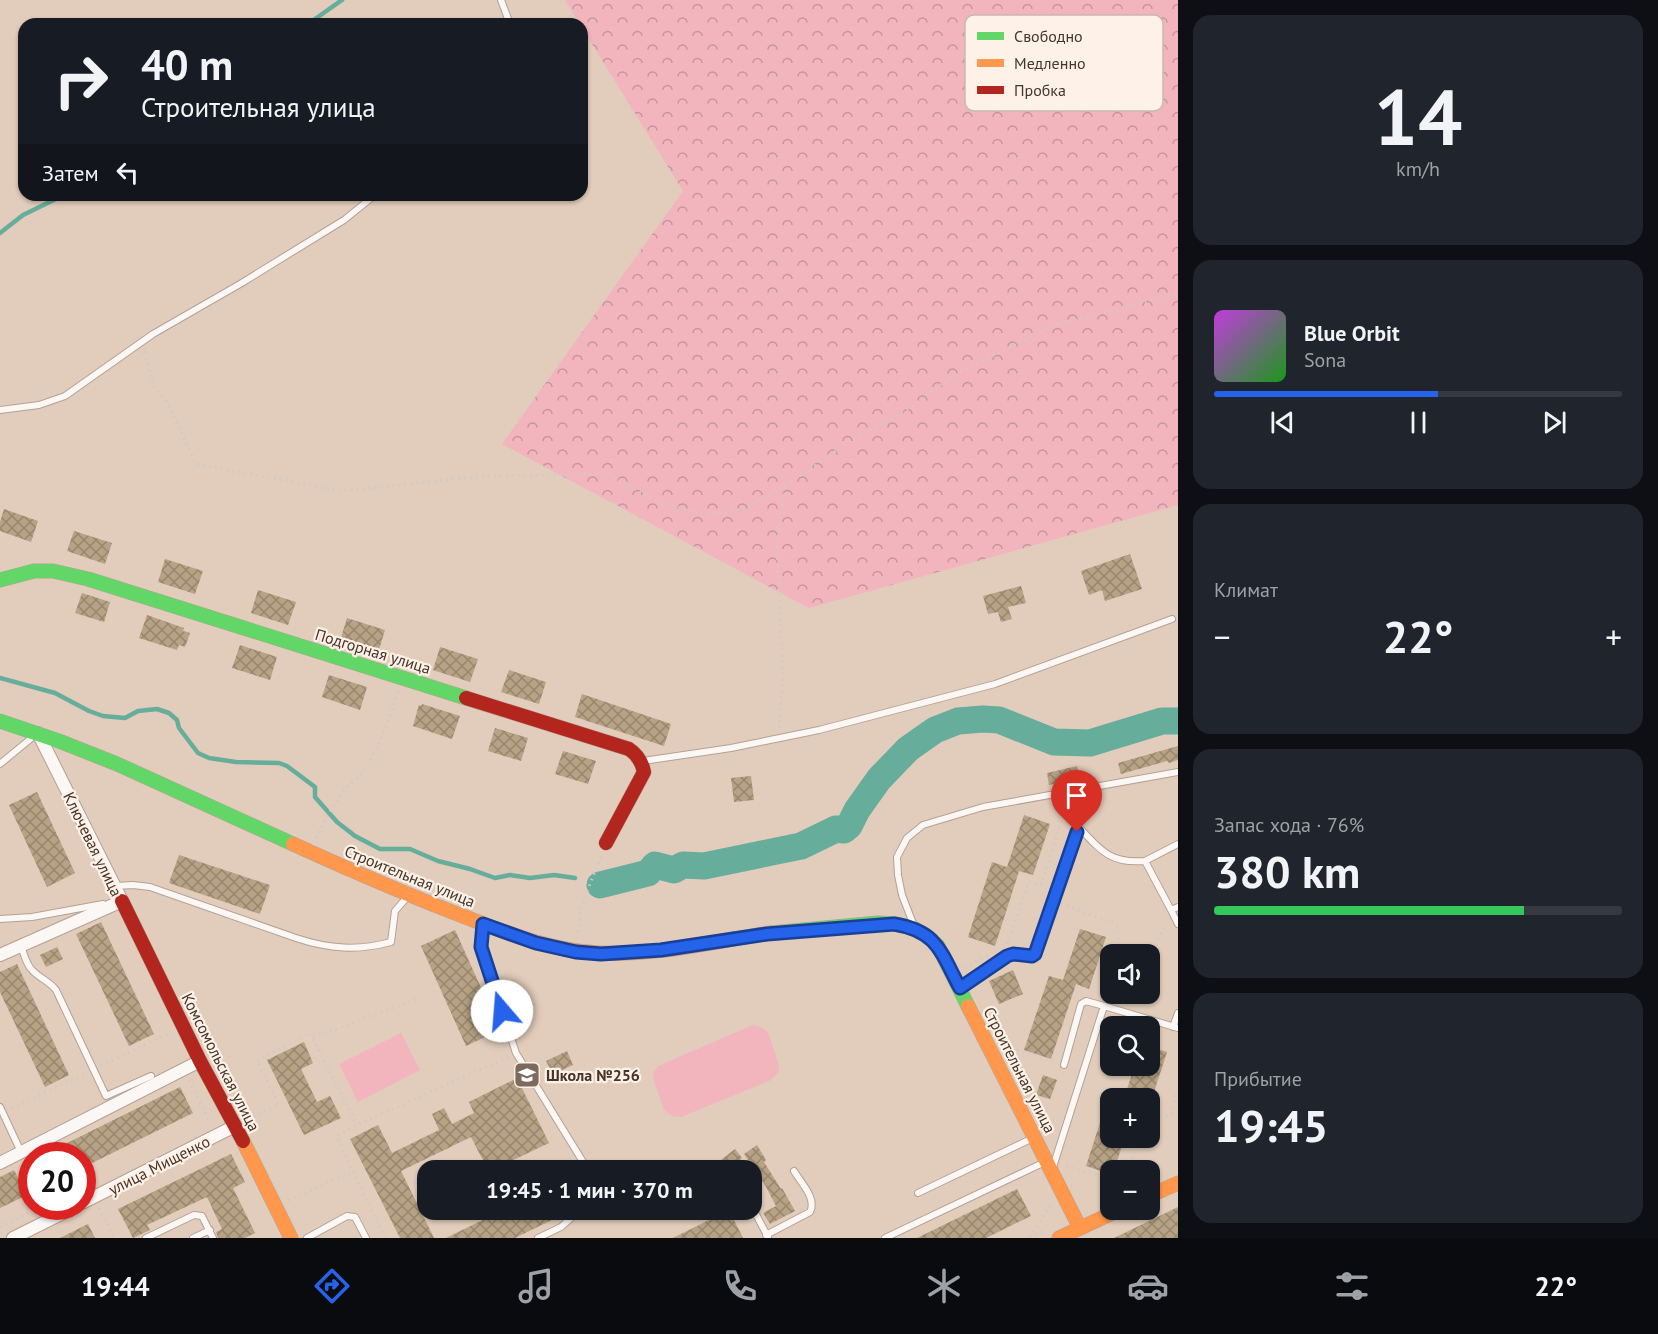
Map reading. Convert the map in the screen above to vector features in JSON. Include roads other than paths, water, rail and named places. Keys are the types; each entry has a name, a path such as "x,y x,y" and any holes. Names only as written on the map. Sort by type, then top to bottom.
{"street":[{"name":"Подгорная улица","path":"0,580 34,571 53,571 88,579 629,748 642,761"},
{"name":"Строительная улица","path":"0,721 89,753 194,798 408,896 536,943 576,952 601,954 661,950 767,934 861,925 894,924 916,929 928,935 938,946 1035,1137 1052,1165 1080,1228"},
{"name":"Ключевая улица","path":"0,955 122,901 38,733"},
{"path":"606,843 644,772 642,761"},
{"name":"Комсомольская улица","path":"122,901 200,1061 291,1238"},
{"path":"42,1142 200,1061"},
{"name":"улица Мищенко","path":"96,1196 235,1126"},
{"path":"0,1163 18,1154"},
{"path":"1160,1191 1178,1183"},
{"path":"1059,1238 1100,1219"},
{"path":"13,1238 49,1220"}],"lane":[{"path":"501,0 508,18"},
{"path":"0,410 39,405 65,396 142,342 344,220 368,201"},
{"path":"642,761 731,748 819,730 995,684 1172,619"},
{"path":"0,764 38,733"},
{"path":"916,929 902,895 897,857 907,838 923,825 982,807 1178,772"},
{"path":"1060,794 1078,826 1106,854 1117,859 1128,862 1145,861 1178,844"},
{"path":"960,988 1007,956 1035,954 1078,826"},
{"path":"1145,861 1178,924"},
{"path":"114,886 150,887 305,941 349,948 372,947 392,942 395,911 408,896"},
{"path":"0,919 32,917 122,901"},
{"path":"1171,910 1178,907"},
{"path":"483,924 481,947 516,1053 582,1160"},
{"path":"21,946 29,968 56,990 106,1096 151,1076"},
{"path":"1064,1065 1082,1004 1086,1001 1175,1027 1178,1013"},
{"path":"885,1238 1052,1165 1104,1006"},
{"path":"0,1107 18,1144"},
{"path":"918,1193 1035,1137"},
{"path":"759,1220 767,1236 810,1212 813,1206 812,1199 794,1172"},
{"path":"146,1238 194,1215 202,1216 213,1238"},
{"path":"307,1238 346,1216 355,1217 366,1238"},
{"path":"538,1238 561,1227 569,1220"},
{"path":"193,1238 210,1230"}],"waterway":[{"path":"316,18 342,0"},
{"path":"0,233 23,215 52,201"},
{"path":"0,678 55,693 103,716 125,718 138,711 157,709 169,713 177,720 179,728 198,753 209,758 236,762 279,763 287,766 315,787 315,797 337,822 355,836 380,849 410,849 438,861 495,878 510,875 530,878 554,875 575,878"},
{"path":"600,885 648,873 655,865 674,870 683,865 704,866 801,846 836,829 844,830 849,826 857,810 879,779 908,749 935,730 958,721 999,720 1054,742 1090,743 1162,721 1178,721"}],"place":[{"name":"Школа №256","path":"527,1075"}]}
